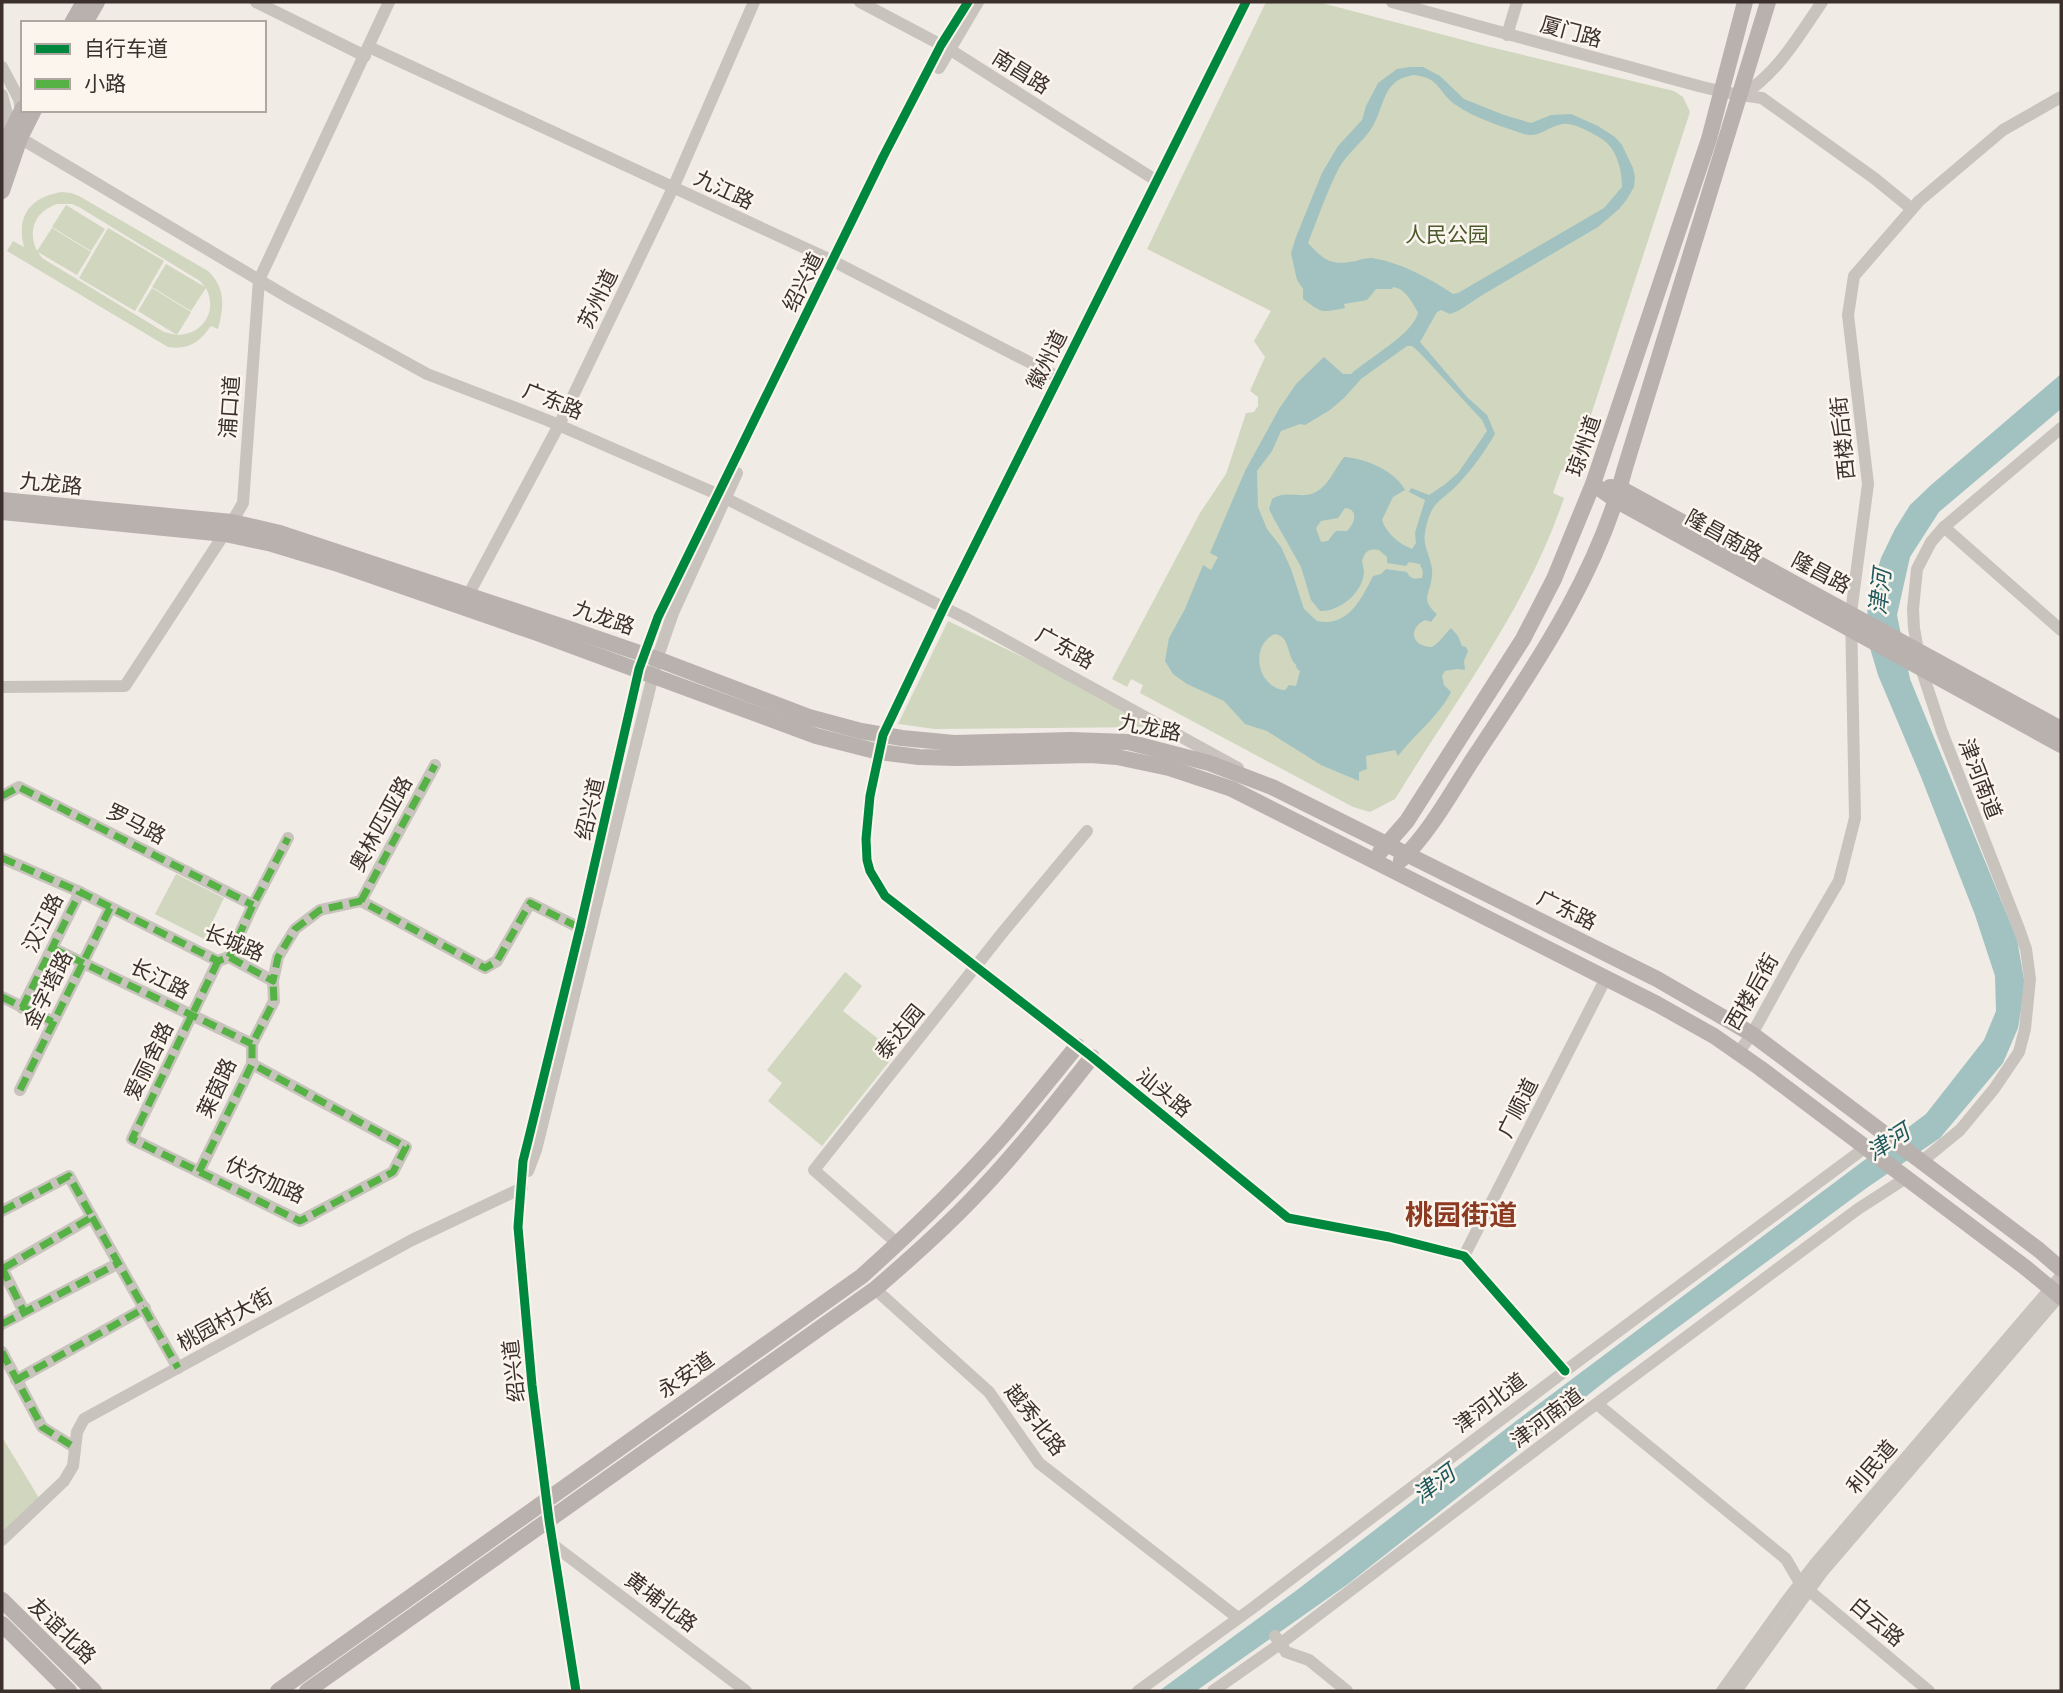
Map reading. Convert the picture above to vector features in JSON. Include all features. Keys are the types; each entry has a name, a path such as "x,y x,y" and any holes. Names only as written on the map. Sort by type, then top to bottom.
{"main road":[{"path":"73,21 83,2"},
{"path":"86,21 97,2"},
{"name":"琼州道","path":"1369,859 1387,845 1407,821 1523,639 1563,559 1594,484 1709,139 1745,2"},
{"path":"1389,869 1407,854 1425,833 1563,620 1581,586 1618,495 1768,2"},
{"path":"2,160 25,112"},
{"path":"2,191 14,137"},
{"name":"隆昌南路","path":"1594,484 1856,623"},
{"name":"九龙路","path":"2,500 229,528 272,544 466,601 809,717 883,735 954,743 1070,740 1128,742 1209,763 1272,787"},
{"name":"九龙路","path":"2,512 229,528"},
{"name":"隆昌路","path":"1856,623 2061,745"},
{"name":"隆昌路","path":"1915,656 2061,729"},
{"name":"九龙路","path":"648,664 816,736 879,752 957,758 1090,755 1117,757 1201,778 1254,798"},
{"name":"广东路","path":"1272,787 1657,979 1752,1034 2061,1269"},
{"name":"广东路","path":"1254,798 1369,859 1657,1003 1738,1052 2059,1290"},
{"name":"永安道","path":"278,1691 862,1276 959,1184 1077,1046"},
{"name":"永安道","path":"307,1691 875,1289 928,1243 979,1192 1092,1057"},
{"name":"友谊北路","path":"2,1601 94,1691"},
{"name":"友谊北路","path":"2,1624 69,1691"}],"street":[{"name":"九江路","path":"256,2 837,263 1058,377"},
{"name":"浦口道","path":"2,687 125,686 229,528 243,503 259,280 389,2"},
{"name":"苏州道","path":"466,601 559,425 673,188 754,2"},
{"name":"南昌路","path":"860,2 945,47 1157,181"},
{"name":"绍兴道","path":"576,1691 552,1544 532,1385 518,1227 523,1161 648,664 669,622 721,496 837,263 883,157 968,2"},
{"name":"绍兴道","path":"945,47 978,2"},
{"name":"徽州道","path":"883,735 944,607 1246,2"},
{"name":"厦门路","path":"1392,2 1741,96 1762,98 1874,178 1912,209"},
{"path":"1507,35 1517,2"},
{"path":"1741,96 1774,70 1822,2"},
{"path":"2,67 21,102"},
{"path":"2,95 14,137"},
{"name":"西楼后街","path":"1738,1052 1752,1034 1839,881 1856,806 1856,623 1868,484 1848,315 1854,276 1919,201 2003,130 2061,97"},
{"name":"广东路","path":"14,137 427,374 559,425 721,496 944,607 1272,787"},
{"name":"津河南道","path":"1922,1163 1960,1130 1994,1089 2019,1052 2025,1030 2031,979 2026,949 2019,929 1915,656 1913,609 1917,569 1931,542 1944,527 2061,428"},
{"path":"1944,527 2061,630"},
{"name":"绍兴道","path":"522,1188 536,1150 648,664"},
{"name":"汕头路","path":"883,735 870,796 866,839 870,871 885,896 1092,1057 1288,1218 1389,1237 1464,1256"},
{"name":"奥林匹亚路","path":"361,901 435,765"},
{"name":"罗马路","path":"2,796 19,787 253,905"},
{"name":"泰达园","path":"898,1244 814,1170 1087,831"},
{"name":"爱丽舍路","path":"132,1139 192,1015 288,838"},
{"name":"长城路","path":"2,858 273,981 278,957 295,929 320,910 361,901"},
{"name":"汉江路","path":"22,1008 80,892"},
{"path":"361,901 485,968 497,961 530,903 580,928"},
{"name":"金字塔路","path":"20,1090 110,908"},
{"name":"长江路","path":"52,948 251,1044"},
{"name":"广顺道","path":"1464,1256 1606,978"},
{"name":"莱茵路","path":"199,1172 252,1065 251,1044 274,1001 273,981"},
{"path":"2,998 53,1022"},
{"name":"伏尔加路","path":"132,1139 300,1221 393,1171 406,1147 252,1065"},
{"name":"津河北道","path":"1138,1691 1866,1147"},
{"path":"2,1211 69,1176 177,1368"},
{"name":"津河南道","path":"1213,1691 1277,1640 1858,1209 1906,1178"},
{"name":"桃园村大街","path":"2,1540 64,1481 73,1466 77,1432 84,1419 412,1240 522,1188"},
{"path":"24,1312 2,1269 92,1217"},
{"path":"1464,1256 1564,1371"},
{"path":"2,1324 117,1264"},
{"name":"越秀北路","path":"875,1289 989,1392 1039,1463 1238,1618"},
{"name":"利民道","path":"1722,1691 1804,1586 2059,1290"},
{"path":"16,1380 145,1308"},
{"path":"2,1352 41,1427 74,1447"},
{"name":"白云路","path":"1597,1404 1786,1559 1804,1586 1929,1691"},
{"name":"黄埔北路","path":"552,1544 746,1691"},
{"name":"利民道","path":"1736,1691 1804,1586"},
{"path":"1277,1640 1286,1652 1309,1660 1347,1691"}],"green space":[{"name":"人民公园","path":"1266,2 1318,2 1674,91 1683,97 1690,112 1572,473 1561,470 1553,493 1564,498 1549,538 1510,616 1395,799 1370,812 1353,807 1140,693 1143,685 1131,679 1127,687 1112,679 1200,513 1226,474 1246,413 1254,412 1258,406 1258,397 1250,391 1265,357 1254,341 1271,311 1147,249"},
{"path":"62,192 79,196 208,271 221,291 222,313 218,329 211,326 202,337 187,346 168,347 7,251 13,241 24,247 24,217 34,203","holes":["57,204 79,207 200,281 205,287 166,264 152,287 191,311 206,288 210,305 206,320 194,331 177,335 164,332 42,258 38,252 77,275 91,252 52,228 37,251 33,229 43,211"]},
{"path":"66,205 105,229 91,251 52,227"},
{"path":"108,228 164,261 135,311 79,278"},
{"path":"152,288 191,312 177,335 138,311"},
{"path":"948,621 1077,683 1152,727 935,729 898,724"},
{"path":"176,874 224,898 204,939 155,914"},
{"path":"845,972 862,986 843,1011 896,1053 822,1146 768,1101 782,1083 767,1070"},
{"path":"2,1437 39,1498 2,1532"}],"water":[{"path":"1423,67 1440,76 1464,99 1531,123 1551,115 1571,114 1598,126 1622,145 1635,177 1634,187 1627,199 1598,227 1458,311 1450,314 1441,310 1437,312 1420,342 1468,398 1487,415 1495,434 1470,471 1433,508 1425,533 1432,570 1427,600 1437,614 1431,622 1425,620 1419,624 1414,637 1420,644 1432,647 1451,628 1468,651 1464,661 1465,670 1445,671 1442,676 1444,685 1451,692 1433,717 1398,756 1395,750 1366,756 1367,769 1359,772 1359,781 1321,765 1267,731 1245,724 1224,701 1187,684 1173,674 1165,661 1169,638 1185,609 1203,565 1211,570 1218,557 1210,553 1245,471 1296,384 1324,357 1343,374 1351,374 1400,337 1415,320 1418,312 1410,300 1405,293 1393,287 1376,289 1367,300 1344,304 1345,308 1326,311 1318,309 1303,299 1303,289 1297,280 1291,253 1322,173 1338,146 1362,120 1378,83 1397,69","holes":["1414,75 1429,79 1463,110 1527,135 1562,124 1588,131 1607,143 1615,154 1620,167 1622,187 1604,208 1458,293 1453,294 1415,272 1383,260 1372,258 1347,262 1329,261 1308,243 1327,195 1343,162 1373,126 1386,94 1404,77","1407,346 1412,346 1482,420 1487,431 1458,473 1444,485 1429,495 1411,488 1409,492 1425,500 1415,533 1416,543 1412,549 1394,538 1382,520 1393,497 1405,490 1387,471 1370,463 1344,457 1328,481 1316,492 1283,495 1272,499 1269,509 1301,567 1311,600 1320,611 1342,605 1355,594 1363,580 1363,558 1370,550 1379,550 1387,557 1387,563 1406,566 1409,562 1420,564 1423,572 1422,578 1415,578 1407,572 1386,569 1373,576 1359,602 1345,616 1328,622 1317,621 1304,609 1291,569 1281,547 1267,529 1258,507 1257,471 1272,451 1281,431 1300,424 1305,425 1330,410 1361,379","1345,508 1353,511 1352,525 1347,531 1336,531 1328,541 1321,542 1316,528 1321,521 1338,518","1275,634 1286,642 1300,671 1296,686 1289,685 1285,690 1275,687 1263,674 1259,656 1267,639"]},
{"name":"津河","path":"2061,374 2061,409 1939,512 1910,557 1897,615 1910,679 2017,939 2025,985 2018,1028 2003,1063 1940,1138 1868,1187 1612,1376 1348,1584 1196,1691 1159,1691 1297,1590 1516,1421 1926,1114 1984,1040 1996,1011 1995,976 1975,915 1878,675 1870,648 1867,606 1881,558 1910,505"}],"marked path":[{"path":"361,901 435,765"},
{"path":"2,796 19,787 253,905"},
{"path":"229,957 288,838"},
{"path":"2,858 80,892 218,961 229,957 273,981 278,957 295,929 320,910 361,901 485,968 497,961 530,903 580,928"},
{"path":"22,1008 80,892"},
{"path":"20,1090 110,908"},
{"path":"52,948 252,1044"},
{"path":"218,961 132,1139 300,1221 393,1172 406,1147 252,1064"},
{"path":"199,1172 252,1064 252,1044 274,1001 273,981"},
{"path":"2,997 53,1022"},
{"path":"2,1211 69,1176 92,1217 2,1269"},
{"path":"92,1217 178,1368"},
{"path":"2,1324 117,1264"},
{"path":"2,1268 24,1312"},
{"path":"16,1380 145,1308"},
{"path":"2,1352 42,1427 74,1447"}],"cycle path":[{"path":"576,1691 549,1520 532,1385 518,1227 523,1161 639,669 658,617 883,157 941,45 968,2"},
{"path":"1246,2 944,607 883,735 870,796 867,860 870,871 885,896 1092,1057 1288,1218 1389,1237 1464,1256 1565,1371"}],"district":[{"name":"桃园街道","path":"1461,1215"}]}
